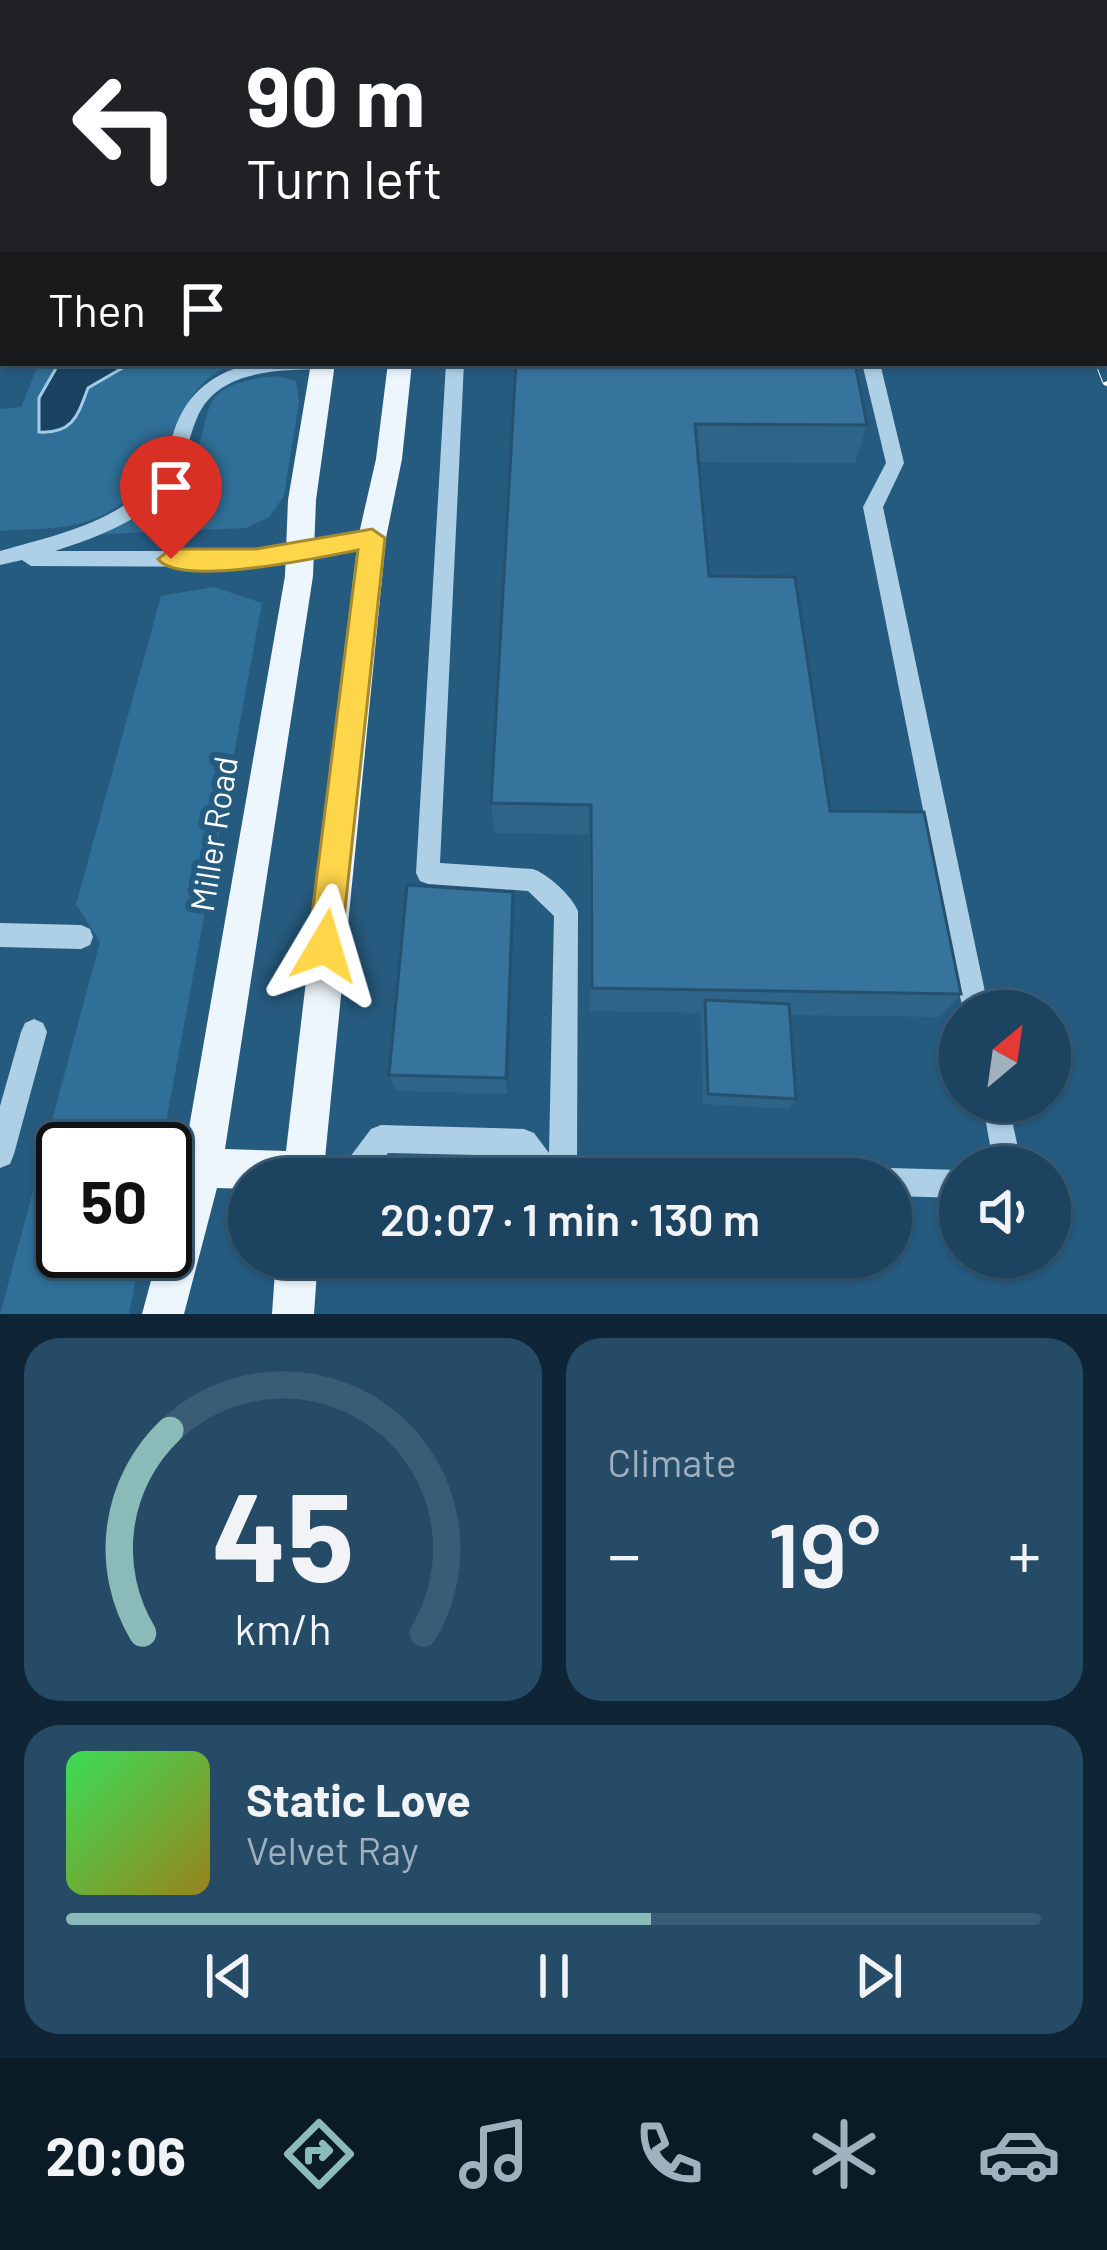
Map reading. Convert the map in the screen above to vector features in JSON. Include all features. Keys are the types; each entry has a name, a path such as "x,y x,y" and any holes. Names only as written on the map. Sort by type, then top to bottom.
{"main road":[{"name":"Miller Road","path":"164,1314 202,1168 300,550 302,500 322,366"},
{"path":"305,1158 372,538 389,459 400,366"},
{"path":"202,1168 228,1170"},
{"path":"293,1314 296,1278"}],"lane":[{"path":"1,558 106,524 154,493 178,458 195,406 218,383 264,366"},
{"path":"455,366 428,873 532,880 566,911 553,1158"},
{"path":"872,366 895,463 873,506 972,990"},
{"path":"1,558 256,559 372,538"},
{"path":"0,935 81,937"},
{"path":"0,1154 34,1032"},
{"path":"369,1158 381,1139 524,1143 537,1158"}],"shaded area":[{"path":"38,366 231,366 194,393 158,470 125,502 77,524 0,531 0,409 21,407"},
{"path":"57,366 126,366 88,388 77,414 60,430 39,432 39,398"},
{"path":"276,376 296,381 299,401 284,496 269,517 246,528 104,534 179,479 197,451 216,396 247,380"},
{"path":"214,587 262,603 166,1122 52,1122 100,942 76,904 161,596"},
{"path":"36,1180 36,1278 136,1278 129,1314 0,1314"}],"building":[{"path":"516,366 856,366 867,425 695,424 709,576 795,577 830,811 924,812 960,990 939,994 592,988 591,805 491,803"},
{"path":"407,885 513,892 506,1078 389,1075"},
{"path":"705,1000 789,1004 796,1099 708,1094"}],"railway":[{"path":"1101,366 1107,381"}],"route":[{"path":"171,559 256,559 372,538 325,946"}]}
